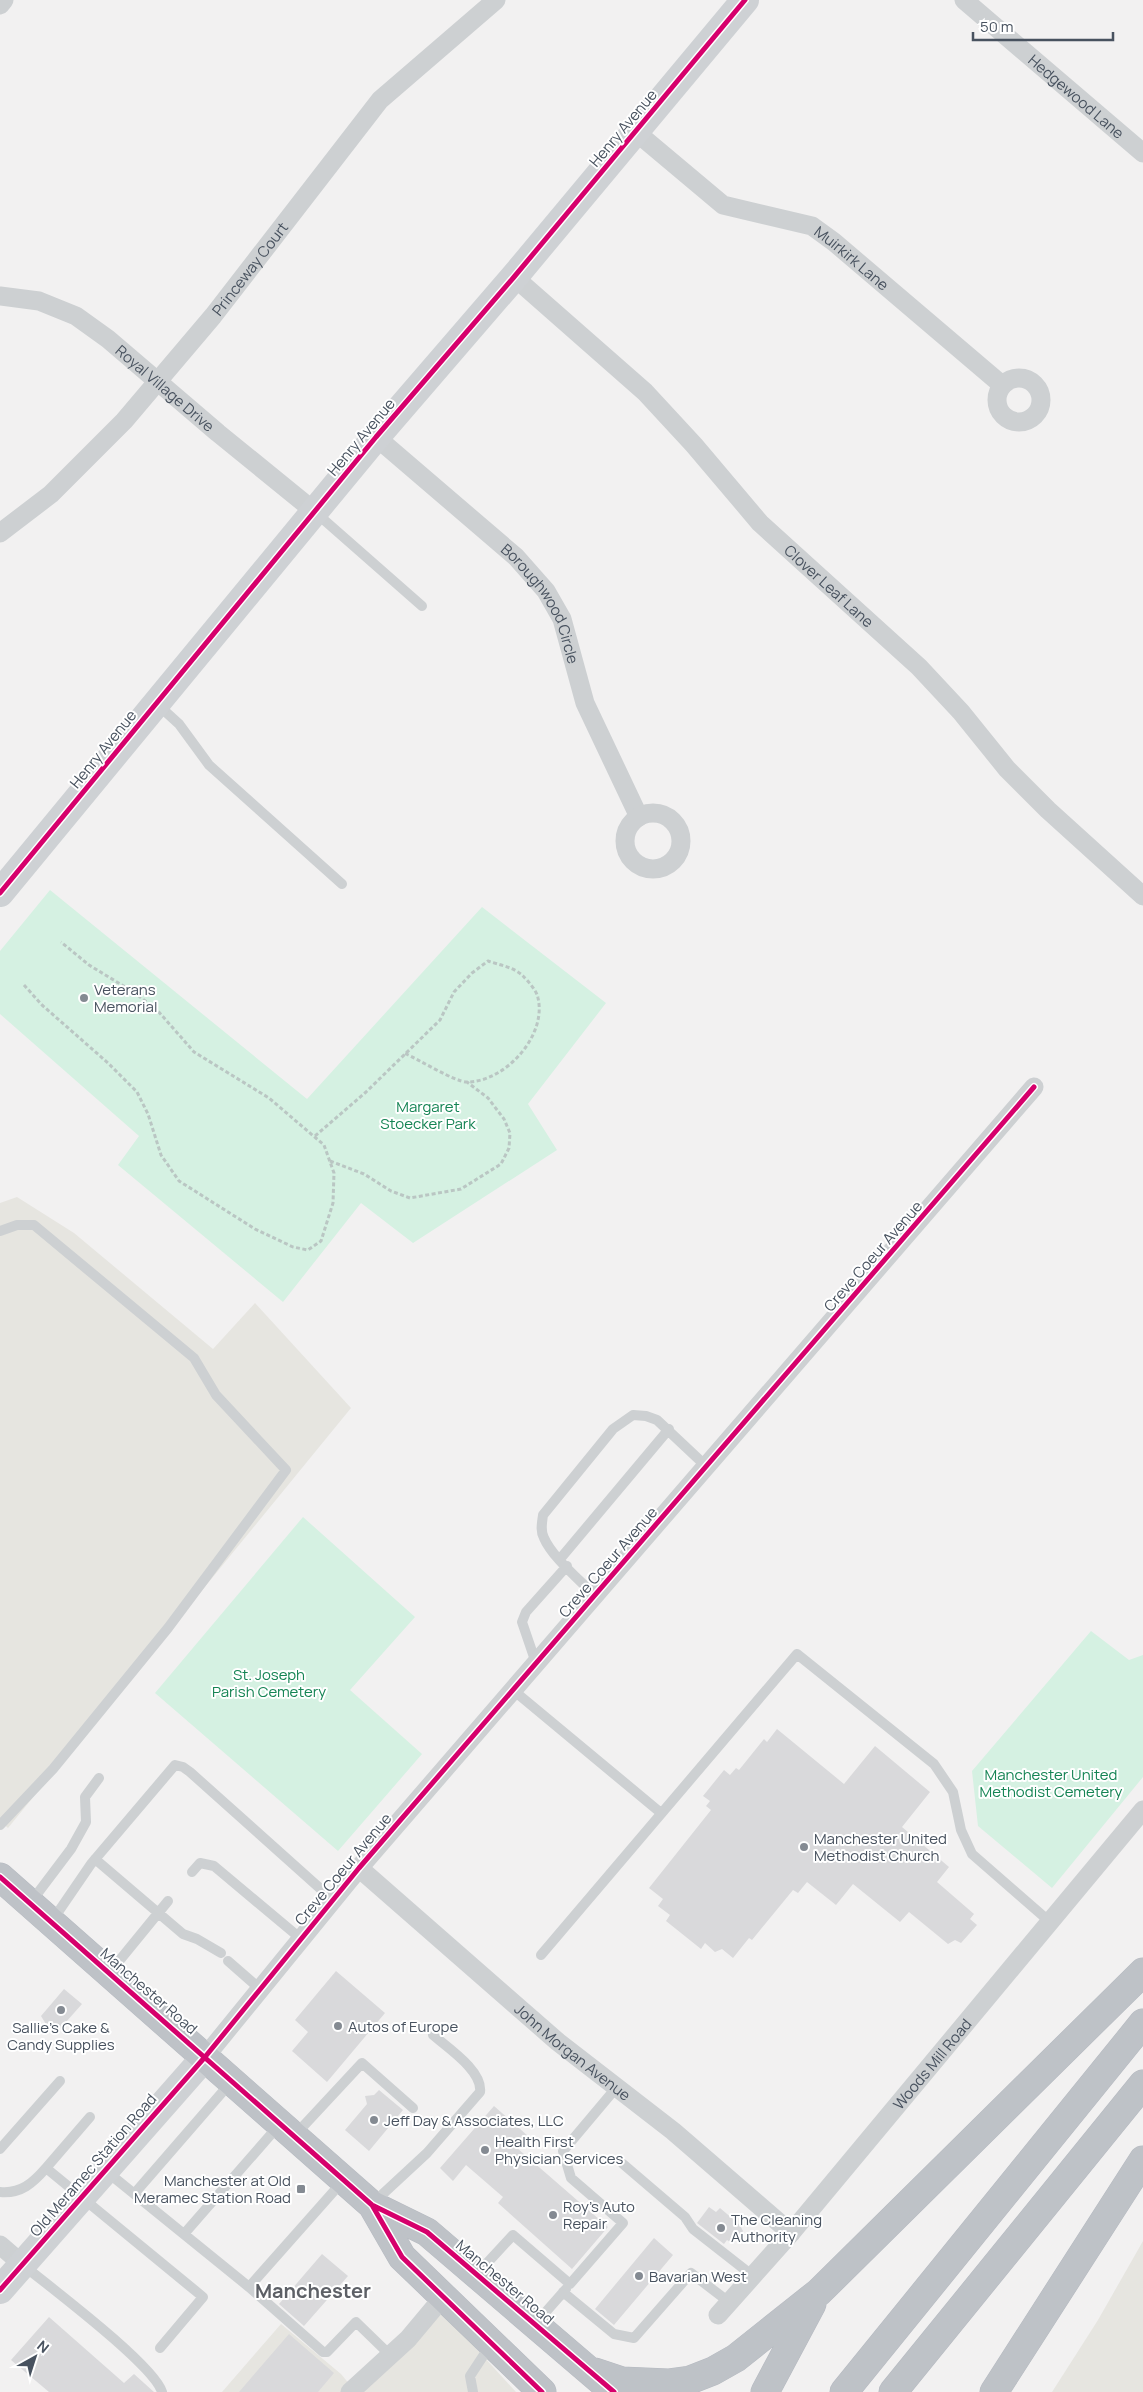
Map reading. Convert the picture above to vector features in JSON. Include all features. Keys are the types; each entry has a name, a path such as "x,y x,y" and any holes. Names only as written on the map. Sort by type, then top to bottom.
{"highway":[{"name":"Manchester Road","path":"0,1877 372,2205 427,2232 614,2392"},
{"path":"588,2370 622,2381 645,2383 690,2380 713,2371 736,2358 819,2292 1143,1972"},
{"path":"844,2392 1143,2023"},
{"path":"893,2392 1143,2084"},
{"path":"994,2392 1143,2160"},
{"name":"Manchester Road","path":"372,2205 402,2257 542,2392"},
{"path":"765,2392 819,2292"}],"street":[{"path":"0,5 4,0"},
{"name":"Princeway Court","path":"0,533 51,494 73,474 158,382 213,316 380,100 436,49 496,0"},
{"name":"Henry Avenue","path":"0,893 314,511 514,277 745,0"},
{"name":"Hedgewood Lane","path":"964,0 1143,153"},
{"name":"Muirkirk Lane","path":"636,132 723,206 812,226 834,242 1002,385"},
{"name":"Clover Leaf Lane","path":"514,277 645,392 694,445 760,523 918,667 960,712 1007,768 1048,810 1143,896"},
{"name":"Royal Village Drive","path":"0,296 38,301 76,316 108,339 314,511"},
{"name":"Boroughwood Circle","path":"376,437 516,557 532,573 553,602 562,619 585,703 639,817"},
{"name":"Creve Coeur Avenue","path":"205,2057 300,1938 359,1868 1034,1087"},
{"name":"Woods Mill Road","path":"724,2308 791,2233 1143,1810"},
{"name":"John Morgan Avenue","path":"359,1868 558,2042 673,2131 791,2233"},
{"name":"Old Meramec Station Road","path":"0,2290 205,2057"},
{"path":"0,2245 22,2264"},
{"path":"350,2392 408,2339 444,2296"}],"lane":[{"path":"314,511 422,606"},
{"path":"156,703 179,724 209,765 342,884"},
{"path":"0,1231 17,1225 34,1226 187,1352 194,1358 216,1395 286,1470 168,1628 53,1769 0,1825"},
{"path":"595,1596 544,1539 541,1529 543,1515 614,1429 632,1415 652,1418 669,1429 707,1467"},
{"path":"536,1663 522,1622 526,1612 563,1562 669,1429"},
{"path":"541,1955 797,1654 934,1764 952,1792 961,1830 972,1854 1050,1922"},
{"path":"513,1690 662,1813"},
{"path":"51,1922 95,1859 175,1766 183,1767 190,1772 333,1900"},
{"path":"30,1903 71,1849 86,1822 85,1797 99,1778"},
{"path":"0,1809 8,1816"},
{"path":"95,1859 183,1934 197,1939 225,1957 260,1989"},
{"path":"192,1872 200,1863 214,1866 300,1938"},
{"path":"109,1973 168,1901"},
{"path":"372,2205 427,2152 480,2092 481,2084 476,2074 433,2035"},
{"path":"184,2234 287,2130 362,2063 412,2108"},
{"path":"0,2149 60,2081"},
{"path":"134,2194 232,2081"},
{"path":"535,2324 624,2223 570,2178 563,2151 616,2088"},
{"path":"0,2192 10,2193 22,2190 34,2182 90,2117"},
{"path":"623,2164 685,2217 693,2229 753,2276"},
{"path":"46,2168 203,2297 160,2348"},
{"path":"105,2170 249,2287 323,2352 328,2352 356,2322 390,2355"},
{"path":"249,2287 343,2180"},
{"path":"477,2274 513,2235 614,2334 634,2338 691,2273 724,2308"},
{"path":"22,2264 134,2357 153,2376 162,2392"},
{"path":"473,2392 470,2376 492,2344"}],"path":[{"path":"24,985 42,1005 108,1063 137,1092 148,1114 161,1155 179,1181 255,1228 293,1247 308,1250 321,1241 333,1203 334,1173 324,1144 269,1098 194,1052 158,1011 135,993 89,965 61,942"},
{"path":"315,1136 366,1092 440,1020 454,992 472,973 488,961 511,968 522,975 538,996 539,1012 536,1028 529,1043 505,1070 466,1082"},
{"path":"330,1161 364,1174 391,1191 410,1198 461,1189 501,1164 509,1148 510,1133 504,1119 488,1098 466,1082 404,1053"}],"shaded area":[{"path":"17,1197 74,1233 213,1349 255,1303 351,1408 8,1828 0,1821 0,1203"},
{"path":"1143,2241 1143,2392 1052,2392 1098,2320"},
{"path":"441,2310 516,2392 361,2392"},
{"path":"281,2324 341,2374 356,2392 222,2392"}],"green space":[{"name":"Margaret Stoecker Park","path":"50,890 307,1099 482,907 606,1003 528,1104 557,1150 413,1243 361,1203 283,1302 118,1165 139,1136 0,1014 0,951"},
{"name":"St. Joseph Parish Cemetery","path":"303,1517 415,1617 350,1690 422,1754 338,1851 155,1693"},
{"name":"Manchester United Methodist Cemetery","path":"1091,1631 1129,1660 1143,1655 1143,1777 1052,1888 978,1826 972,1771"}],"building":[{"name":"Manchester United Methodist Church","path":"777,1729 844,1784 875,1746 930,1792 902,1827 949,1867 937,1882 974,1914 970,1919 977,1925 961,1943 955,1940 948,1944 909,1912 900,1922 853,1884 836,1905 807,1882 798,1893 793,1890 752,1940 749,1938 733,1958 722,1949 715,1952 705,1943 701,1949 666,1921 670,1915 658,1906 663,1899 649,1888 711,1810 706,1806 710,1801 703,1796 724,1770 730,1775 736,1768 739,1770 764,1739 767,1742"},
{"name":"Autos of Europe","path":"336,1971 385,2013 327,2082 292,2051 308,2032 295,2020"},
{"name":"Sallie's Cake & Candy Supplies","path":"64,1989 82,2004 58,2031 52,2025 49,2029 41,2016"},
{"name":"Jeff Day & Associates, LLC","path":"379,2090 403,2110 369,2151 345,2130 367,2104 365,2096 374,2095"},
{"path":"494,2106 528,2136 517,2148 608,2227 572,2269 498,2203 503,2197 466,2165 453,2181 440,2168"},
{"name":"The Cleaning Authority","path":"709,2207 716,2212 720,2208 740,2225 743,2231 733,2244 727,2240 724,2244 697,2223"},
{"name":"Bavarian West","path":"654,2238 673,2255 614,2325 595,2309"},
{"path":"322,2254 348,2276 304,2326 279,2304"},
{"path":"49,2317 124,2383 134,2374 154,2392 49,2392 11,2360"},
{"path":"289,2334 334,2373 318,2392 239,2392"}],"cycle path":[{"path":"0,893 376,437 514,277 745,0"},
{"path":"0,2290 205,2057 359,1868 1034,1087"},
{"path":"0,1877 372,2205 427,2232 614,2392"},
{"path":"372,2205 402,2257 542,2392"}],"place":[{"name":"Veterans Memorial","path":"84,998"},
{"name":"Manchester United Methodist Church","path":"804,1847"},
{"name":"Sallie's Cake & Candy Supplies","path":"61,2010"},
{"name":"Autos of Europe","path":"338,2026"},
{"name":"Jeff Day & Associates, LLC","path":"374,2120"},
{"name":"Health First Physician Services","path":"485,2150"},
{"name":"Manchester at Old Meramec Station Road","path":"301,2189"},
{"name":"Roy's Auto Repair","path":"553,2215"},
{"name":"The Cleaning Authority","path":"721,2228"},
{"name":"Bavarian West","path":"639,2276"}],"district":[{"name":"Manchester","path":"313,2290"}]}
